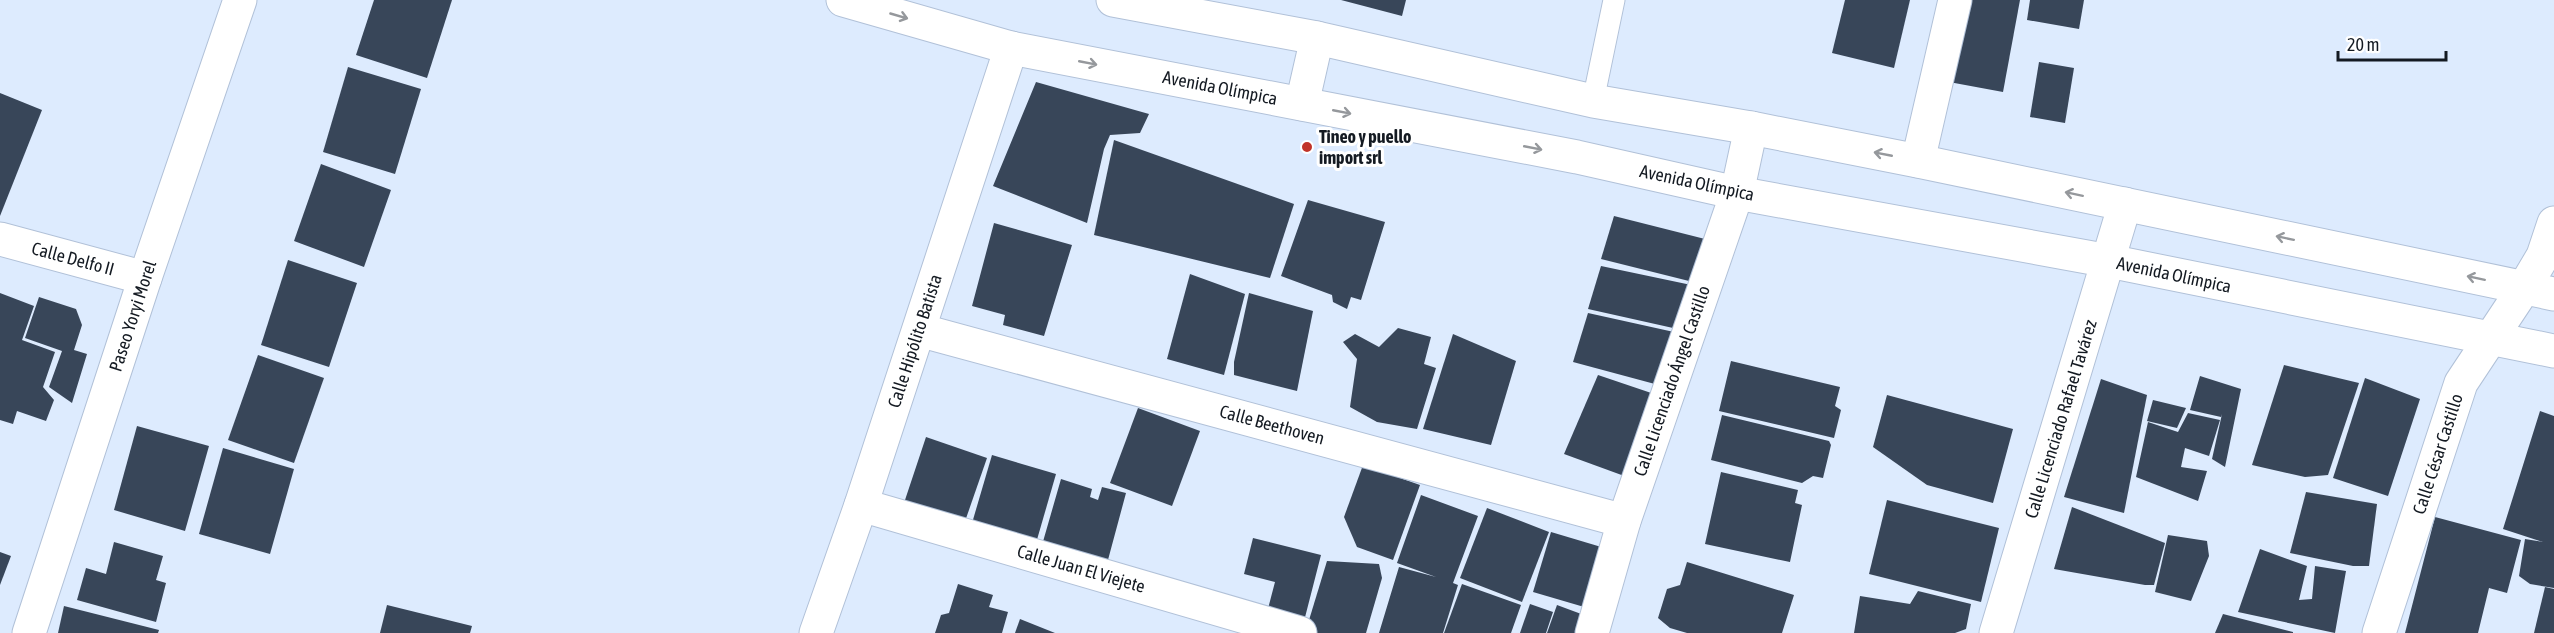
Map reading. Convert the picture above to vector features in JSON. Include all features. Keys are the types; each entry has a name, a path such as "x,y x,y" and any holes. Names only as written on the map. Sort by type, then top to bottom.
{"street":[{"name":"Paseo Yoryi Morel","path":"29,633 145,278 240,0"},
{"name":"Avenida Olímpica","path":"843,0 1011,48 1577,157 1737,193 2109,261 2554,351"},
{"path":"1113,0 1317,38 1593,101 1751,128 1918,161 2539,291"},
{"path":"1918,161 1955,0"},
{"path":"1302,104 1317,38"},
{"name":"Calle Hipólito Batista","path":"816,633 861,505 1011,48"},
{"name":"Calle Licenciado Ángel Castillo","path":"1592,633 1624,521 1737,193 1751,128"},
{"name":"Calle Licenciado Rafael Tavárez","path":"1996,633 2125,204"},
{"name":"Calle César Castillo","path":"2379,633 2461,383 2490,338 2539,291 2543,256 2554,223"},
{"name":"Calle Delfo II","path":"0,239 145,278"},
{"name":"Calle Beethoven","path":"919,330 1624,521"},
{"name":"Calle Juan El Viejete","path":"861,505 1300,633"}],"lane":[{"path":"1593,101 1614,0"}],"building":[{"path":"374,0 452,0 427,78 356,55"},
{"path":"1341,0 1406,0 1402,16"},
{"path":"1845,0 1910,0 1894,68 1832,53"},
{"path":"1964,0 2020,0 2003,92 1949,82"},
{"path":"2030,0 2084,0 2079,29 2027,20"},
{"path":"2039,62 2074,68 2065,123 2030,117"},
{"path":"348,67 421,89 395,174 323,152"},
{"path":"1036,82 1149,114 1140,133 1110,135 1104,149 1087,223 993,186"},
{"path":"0,93 42,110 0,216"},
{"path":"1114,140 1294,204 1270,278 1094,235"},
{"path":"321,164 391,190 364,267 294,241"},
{"path":"1308,200 1385,222 1361,300 1351,297 1347,309 1333,302 1332,295 1281,276"},
{"path":"1614,216 1705,239 1693,282 1601,259"},
{"path":"994,223 1072,245 1044,336 1003,325 1005,315 972,306"},
{"path":"288,260 357,283 329,367 261,345"},
{"path":"1601,266 1696,286 1682,330 1588,309"},
{"path":"1190,274 1245,294 1224,375 1167,359"},
{"path":"0,293 34,306 22,340 55,352 43,387 54,400 46,421 17,411 13,424 0,420"},
{"path":"1249,293 1313,311 1297,391 1234,375 1234,362"},
{"path":"39,297 76,309 82,325 74,350 87,354 72,403 49,387 62,351 25,338"},
{"path":"1588,313 1683,334 1666,387 1573,362"},
{"path":"1398,328 1431,337 1424,364 1436,368 1417,429 1377,422 1350,407 1357,359 1343,342 1355,334 1379,347"},
{"path":"1453,334 1516,361 1491,445 1423,429"},
{"path":"258,355 324,378 294,463 228,440"},
{"path":"1731,361 1840,387 1835,406 1841,410 1834,438 1719,411"},
{"path":"2284,365 2359,383 2328,475 2305,477 2252,465"},
{"path":"1598,375 1666,398 1638,481 1564,454"},
{"path":"2200,376 2241,389 2225,467 2212,459 2222,414 2221,417 2190,410"},
{"path":"2365,378 2420,399 2388,496 2333,478"},
{"path":"2101,379 2147,395 2124,513 2064,497"},
{"path":"1887,395 2013,429 1993,503 1927,485 1873,447"},
{"path":"2153,400 2186,408 2177,428 2147,421"},
{"path":"1138,408 1200,431 1172,506 1110,483"},
{"path":"2540,411 2554,416 2554,588 2530,584 2519,576 2525,539 2543,542 2503,529"},
{"path":"2188,413 2220,420 2209,456 2185,448 2181,467 2207,471 2198,501 2136,477 2148,422 2178,432"},
{"path":"1722,415 1829,441 1831,445 1823,478 1813,476 1802,483 1711,460"},
{"path":"137,426 209,446 185,531 114,510"},
{"path":"926,437 987,458 962,530 902,509"},
{"path":"223,448 294,469 270,554 199,534"},
{"path":"992,455 1056,474 1034,550 970,530"},
{"path":"1363,465 1420,485 1393,560 1357,547 1344,517"},
{"path":"1721,472 1798,490 1795,503 1802,505 1790,562 1705,544"},
{"path":"1061,479 1092,489 1090,497 1098,500 1102,487 1126,493 1105,571 1040,552"},
{"path":"2306,492 2377,504 2369,566 2353,566 2290,553"},
{"path":"1421,495 1478,516 1453,583 1458,585 1443,633 1379,633 1399,567 1436,577 1397,563"},
{"path":"1887,500 1999,528 1981,602 1869,574"},
{"path":"2072,507 2165,543 2154,585 2054,569"},
{"path":"1487,508 1549,532 1522,602 1460,578"},
{"path":"2435,517 2521,540 2507,593 2489,588 2478,633 2405,633"},
{"path":"1551,532 1608,549 1591,609 1533,592"},
{"path":"2168,535 2207,541 2209,556 2191,601 2155,592"},
{"path":"1253,538 1321,555 1302,629 1265,620 1275,582 1244,574"},
{"path":"114,542 163,556 156,580 166,583 156,622 77,600 86,568 106,574"},
{"path":"2260,549 2307,566 2299,600 2312,599 2315,566 2346,571 2335,633 2238,612"},
{"path":"0,552 11,556 0,585"},
{"path":"1327,561 1379,564 1382,578 1366,633 1315,633 1306,630"},
{"path":"1687,562 1794,595 1782,633 1687,633 1670,628 1658,618 1667,589 1680,585"},
{"path":"958,584 993,595 989,607 1008,612 1002,633 935,633 941,615 949,613"},
{"path":"1462,584 1521,605 1511,633 1444,633"},
{"path":"2545,587 2554,589 2554,633 2534,633"},
{"path":"1918,591 1971,604 1966,629 1955,633 1854,633 1860,596 1910,604"},
{"path":"1530,604 1553,612 1546,633 1520,633"},
{"path":"387,605 472,626 470,633 380,633"},
{"path":"1557,605 1592,618 1587,633 1547,633"},
{"path":"64,606 159,630 158,633 58,633"},
{"path":"2223,614 2293,632 2293,633 2215,633"},
{"path":"1020,619 1055,633 1015,633"}],"place":[{"name":"Tineo y puello import srl","path":"1307,147"}]}
